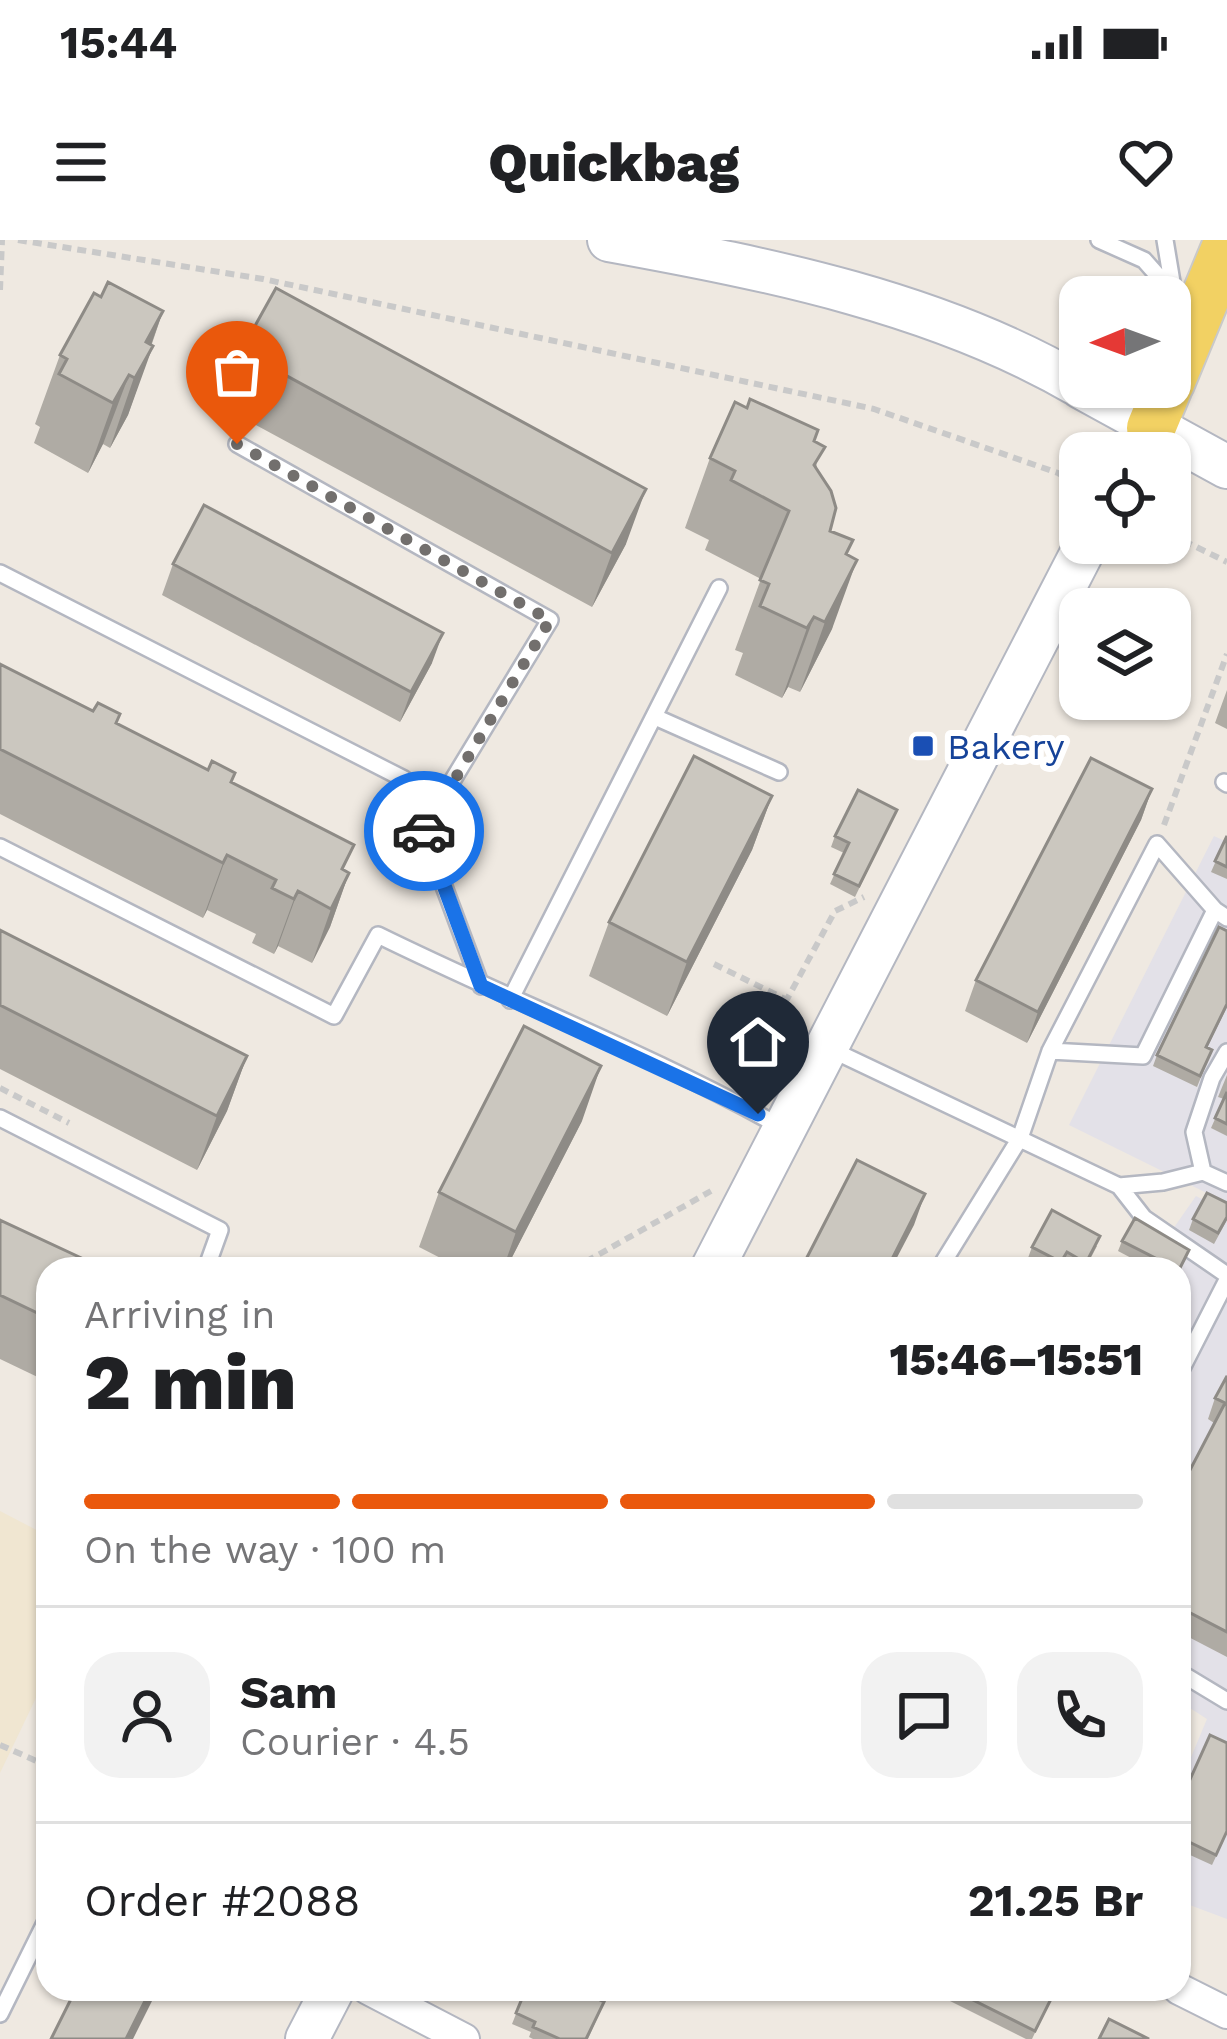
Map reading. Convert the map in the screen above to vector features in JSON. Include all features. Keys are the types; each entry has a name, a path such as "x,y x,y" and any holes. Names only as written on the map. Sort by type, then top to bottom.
{"main road":[{"path":"609,240 716,260 887,305 982,337 1059,376"},
{"path":"1191,328 1227,244"},
{"path":"1157,408 1227,466"},
{"path":"718,1257 826,1047 1059,561"},
{"path":"307,2039 327,2001"}],"street":[{"path":"1191,1995 1227,2014"},
{"path":"391,2001 464,2039"}],"lane":[{"path":"1099,240 1144,260 1158,276"},
{"path":"1166,240 1171,276"},
{"path":"237,444 550,620 423,829"},
{"path":"0,573 404,779 481,986"},
{"path":"510,1000 719,588"},
{"path":"655,717 779,772"},
{"path":"947,1257 1021,1138 1050,1051 1157,844 1221,914 1143,1056 1050,1051"},
{"path":"0,847 334,1016 378,935 732,1100 777,1144"},
{"path":"826,1047 1119,1186 1144,1219 1227,1278 1191,1350"},
{"path":"1203,1172 1194,1132 1227,1052"},
{"path":"0,1118 220,1230 210,1257"},
{"path":"1119,1186 1203,1172 1227,1184"},
{"path":"1191,1679 1227,1701"},
{"path":"0,2014 36,1941"}],"path":[{"path":"0,290 2,240"},
{"path":"18,240 262,279 874,410 1059,474"},
{"path":"1191,544 1227,562"},
{"path":"1157,844 1227,654"},
{"path":"732,1100 835,911 868,895"},
{"path":"714,964 788,1000"},
{"path":"593,1257 777,1144"},
{"path":"0,1744 36,1760"}],"shaded area":[{"path":"1214,836 1227,842 1227,1203 1069,1125"},
{"path":"1196,1196 1227,1212 1227,1919 1191,1906 1191,1757 1207,1719 1191,1709 1191,1257 1153,1257"},
{"path":"0,1511 36,1530 36,1698 0,1773"}],"building":[{"path":"108,282 163,311 146,342 153,346 135,378 129,375 113,403 59,374 67,359 60,355 94,293 101,297"},
{"path":"276,288 646,489 612,553 241,351"},
{"path":"750,399 818,430 814,441 825,447 814,465 836,508 830,531 853,540 846,554 857,560 825,622 814,617 807,628 760,606 769,584 760,580 789,511 731,480 735,471 710,458 735,402 747,408"},
{"path":"204,505 443,633 411,692 173,564"},
{"path":"0,664 93,711 98,703 120,714 116,723 208,770 212,761 235,773 231,782 354,845 342,869 349,873 331,909 298,891 294,899 272,888 276,880 227,855 223,863 0,749"},
{"path":"694,756 772,796 687,962 609,922"},
{"path":"1091,758 1152,789 1038,1012 976,980"},
{"path":"858,790 897,810 859,886 834,874 849,843 835,836"},
{"path":"1227,836 1227,867 1215,861"},
{"path":"1219,927 1227,931 1227,1004 1206,1047 1212,1050 1200,1076 1157,1055"},
{"path":"0,930 247,1056 217,1116 0,1005"},
{"path":"524,1026 601,1066 516,1232 439,1192"},
{"path":"1227,1092 1227,1124 1215,1118"},
{"path":"857,1160 925,1194 893,1257 807,1257"},
{"path":"1207,1193 1227,1203 1227,1217 1218,1233 1193,1219"},
{"path":"1052,1210 1100,1236 1089,1257 1067,1252 1064,1257 1051,1257 1032,1247"},
{"path":"1135,1218 1189,1250 1186,1257 1153,1257 1122,1241"},
{"path":"0,1220 79,1257 36,1257 36,1312 0,1295"},
{"path":"1227,1376 1227,1632 1191,1613 1191,1468 1225,1403 1215,1398"},
{"path":"1210,1735 1227,1743 1227,1831 1216,1855 1191,1843 1191,1777"},
{"path":"70,2001 145,2001 126,2039 51,2039"},
{"path":"521,2001 604,2002 586,2039 560,2039 516,2013"},
{"path":"975,2001 1050,2001 1035,2031"},
{"path":"1109,2019 1149,2039 1099,2039"}],"way so far":[{"path":"237,444 550,620 424,831"}],"place":[{"name":"Bakery","path":"923,746"}],"route":[{"path":"424,831 481,986 758,1114"}]}
